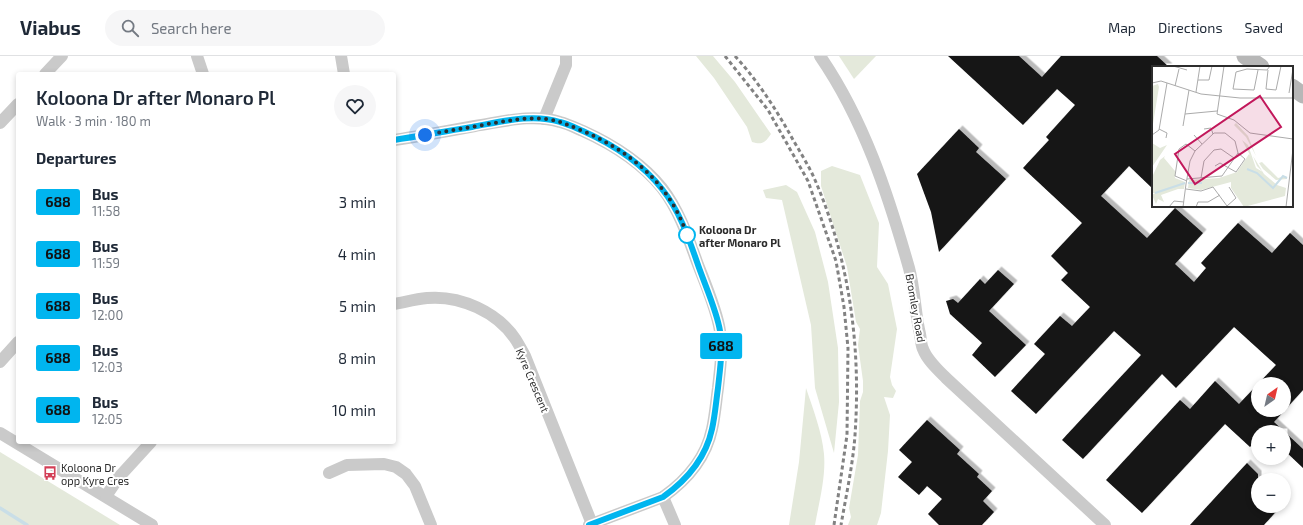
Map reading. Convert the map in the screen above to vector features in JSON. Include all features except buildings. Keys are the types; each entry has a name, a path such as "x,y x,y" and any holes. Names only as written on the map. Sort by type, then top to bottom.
{"main road":[{"path":"1245,56 1260,66"},
{"path":"1293,88 1303,95"}],"street":[{"path":"47,72 62,56"},
{"path":"197,56 202,72"},
{"path":"341,56 344,72"},
{"path":"544,119 566,65 566,56"},
{"name":"Bromley Road","path":"820,56 858,122 873,158 892,213 909,270 923,350 946,378 1105,525"},
{"path":"0,123 16,106"},
{"path":"396,140 516,119 544,119 567,124 611,145 634,160 655,180 671,201 680,219 720,331 722,354 712,430 706,449 696,465 680,484 663,497 590,524"},
{"name":"Kyre Crescent","path":"396,304 427,298 443,298 459,301 473,305 487,313 500,321 508,330 525,356 590,524"},
{"path":"0,362 16,344"},
{"path":"0,433 16,443"},
{"path":"19,444 152,525"},
{"path":"106,496 119,477 149,444"},
{"path":"329,473 347,465 384,464 396,467 406,474 415,486 431,525"},
{"path":"663,497 675,525"}],"shaded area":[{"path":"696,56 713,56 735,82 771,134 765,141 761,143 752,142 747,127 714,78"},
{"path":"839,56 876,56 854,79"},
{"path":"832,166 860,175 879,223 877,267 888,284 897,329 890,377 892,385 896,391 893,398 884,397 890,415 888,451 881,513 877,525 848,525 851,517 849,508 858,455 860,401 863,392 863,381 858,345 860,329 856,322 847,267 821,186 821,171"},
{"path":"786,185 797,192 815,232 828,282 838,348 839,402 834,453 815,388 811,325 782,200 766,198 763,190"},
{"path":"806,388 817,421 823,446 823,481 815,525 789,525 799,462"},
{"path":"0,452 120,525 0,525"}],"waterway":[{"path":"0,508 27,525"}],"railway":[{"path":"725,56 768,110 808,181 836,261 844,307 848,348 847,435 834,525"},
{"path":"735,56 751,75 773,106 810,170 827,211 845,273 854,337 856,402 853,457 841,525"}],"bus line":[{"name":"688","path":"396,140 516,119 544,119 567,124 596,137 634,160 662,188 678,213 716,314 720,331 722,354 712,430 703,455 689,474 671,491 663,497 589,525"}],"place":[{"name":"Koloona Dr after Monaro Pl","path":"687,235"},
{"name":"Koloona Dr opp Kyre Cres","path":"50,473"}],"route":[{"path":"425,135 516,119 544,119 567,124 616,148 641,166 662,188 678,213 687,235"}]}
